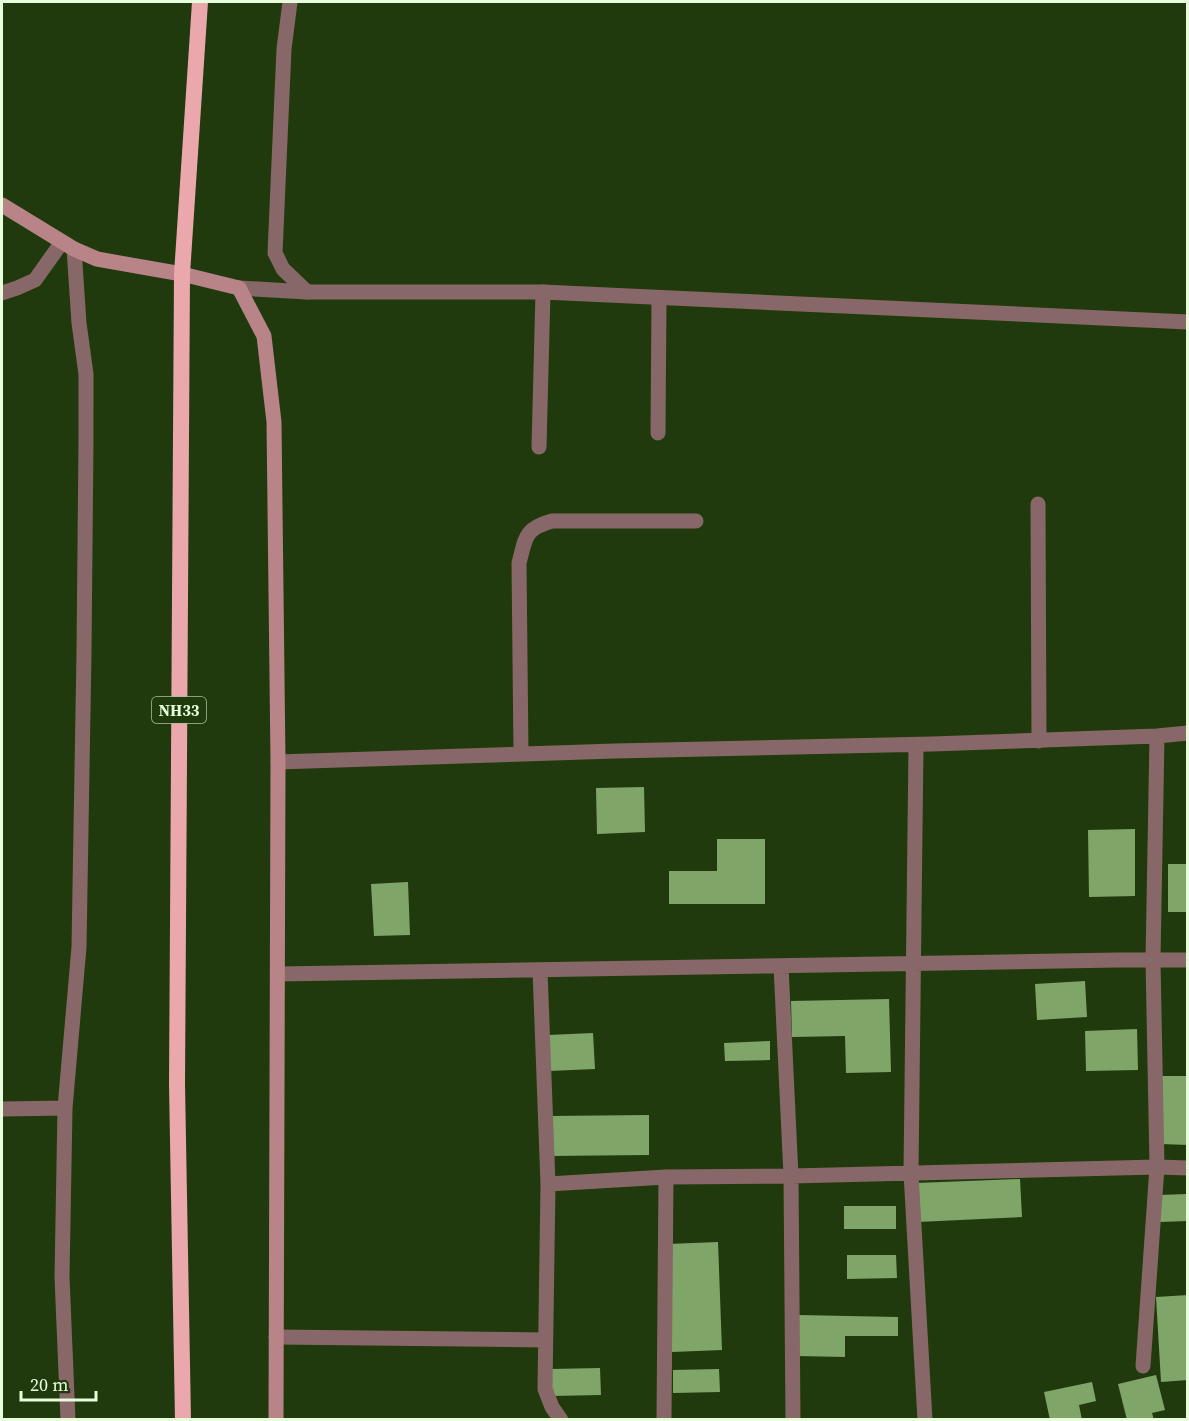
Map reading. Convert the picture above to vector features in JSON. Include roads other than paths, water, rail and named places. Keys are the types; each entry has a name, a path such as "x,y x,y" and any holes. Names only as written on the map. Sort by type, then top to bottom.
{"highway":[{"name":"NH33","path":"183,1419 177,1084 182,274 200,2"}],"main road":[{"path":"2,205 68,245 97,259 182,274 239,288 264,336 274,422 278,762 276,1419"}],"street":[{"path":"290,2 284,49 275,253 283,269 307,292"},
{"path":"2,293 35,280 68,245"},
{"path":"68,245 86,374 79,948 65,1108 62,1277 68,1419"},
{"path":"239,288 307,292 543,292 1188,321"},
{"path":"539,447 543,292"},
{"path":"658,433 659,297"},
{"path":"1038,504 1039,741"},
{"path":"521,754 519,563 525,539 530,530 552,521 696,521"},
{"path":"278,762 615,750 916,745 1188,733"},
{"path":"1143,1366 1157,1167 1153,960 1157,736"},
{"path":"916,745 910,1173 925,1419"},
{"path":"278,974 1188,960"},
{"path":"781,966 791,1176 793,1419"},
{"path":"540,970 548,1184 544,1389 552,1407 561,1419"},
{"path":"2,1109 65,1108"},
{"path":"548,1184 666,1177 1188,1168"},
{"path":"664,1419 666,1177"},
{"path":"276,1337 545,1340"}]}
